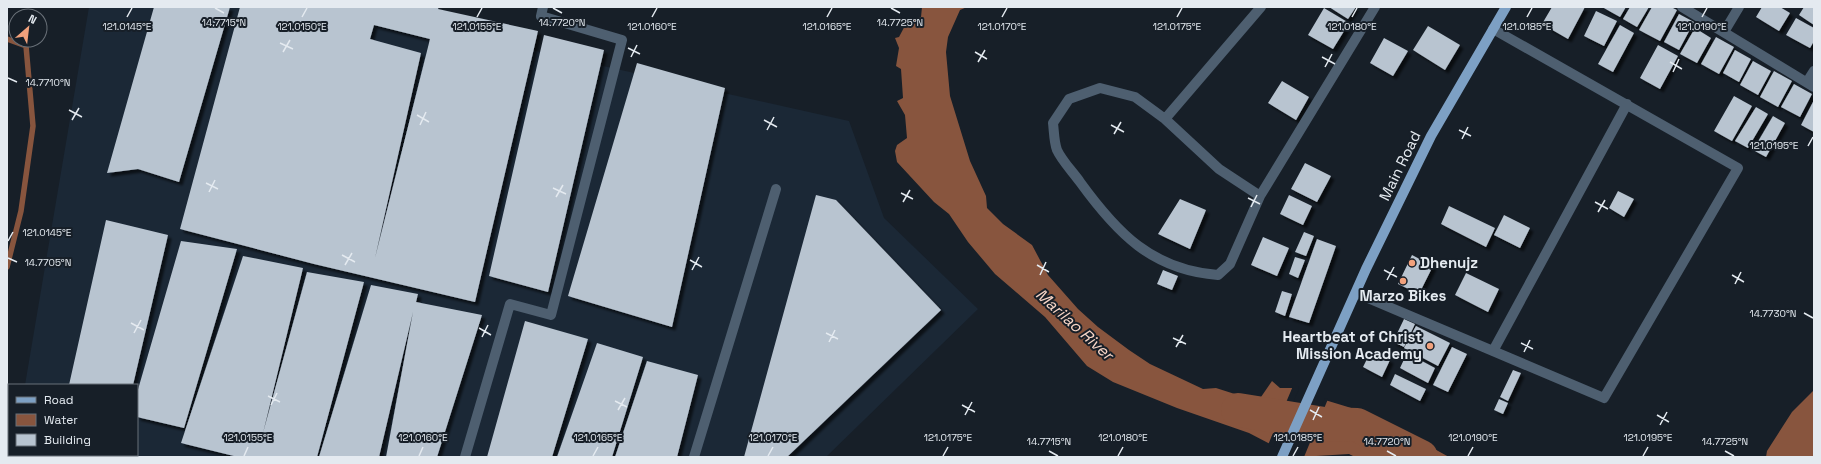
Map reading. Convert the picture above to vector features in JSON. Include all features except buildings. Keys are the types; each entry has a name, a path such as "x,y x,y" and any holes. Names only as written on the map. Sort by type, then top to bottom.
{"main road":[{"name":"Main Road","path":"1282,457 1331,344 1431,136 1506,7"}],"street":[{"path":"466,457 510,304 551,315 622,40 541,16 543,7"},
{"path":"1165,119 1261,7"},
{"path":"1260,196 1219,169 1165,119 1135,98 1100,88 1069,99 1052,123 1057,150 1090,197 1128,240 1158,260 1200,274 1218,276 1230,264 1260,196 1375,7"},
{"path":"1682,7 1810,84 1814,71"},
{"path":"1724,32 1740,7"},
{"path":"1356,293 1604,398 1738,168 1493,29"},
{"path":"1493,351 1627,104"},
{"path":"694,457 776,190"}],"shaded area":[{"path":"89,7 339,7 849,121 884,218 978,309 826,457 118,457 114,456 138,456 138,384 25,384"}],"water":[{"path":"922,7 967,7 960,10 948,37 946,52 950,96 970,161 986,196 987,208 1003,224 1032,245 1048,275 1078,309 1098,327 1150,364 1203,389 1216,388 1241,396 1261,397 1272,381 1280,388 1297,388 1272,445 1249,433 1177,408 1113,382 1087,366 1045,317 995,274 968,242 949,214 934,202 897,162 895,151 897,145 907,138 905,115 897,101 903,98 901,69 896,66 899,48 895,38 899,37 908,20 921,17"},
{"path":"1814,390 1813,457 1766,457 1767,451 1792,412"},
{"path":"1325,400 1371,414 1449,457 1355,457 1349,454 1300,457"}],"pier":[{"path":"1293,386 1298,386 1299,389 1274,446 1271,447 1268,445"},
{"path":"1325,398 1328,399 1304,457 1298,457"}],"waterway":[{"path":"7,39 26,46 33,126 21,211 7,267"},
{"name":"Marilao River","path":"1238,410 1324,424 1357,425 1421,457"}],"place":[{"name":"Dhenujz","path":"1412,263"},
{"name":"Marzo Bikes","path":"1403,281"},
{"name":"Heartbeat of Christ Mission Academy","path":"1430,346"}]}
